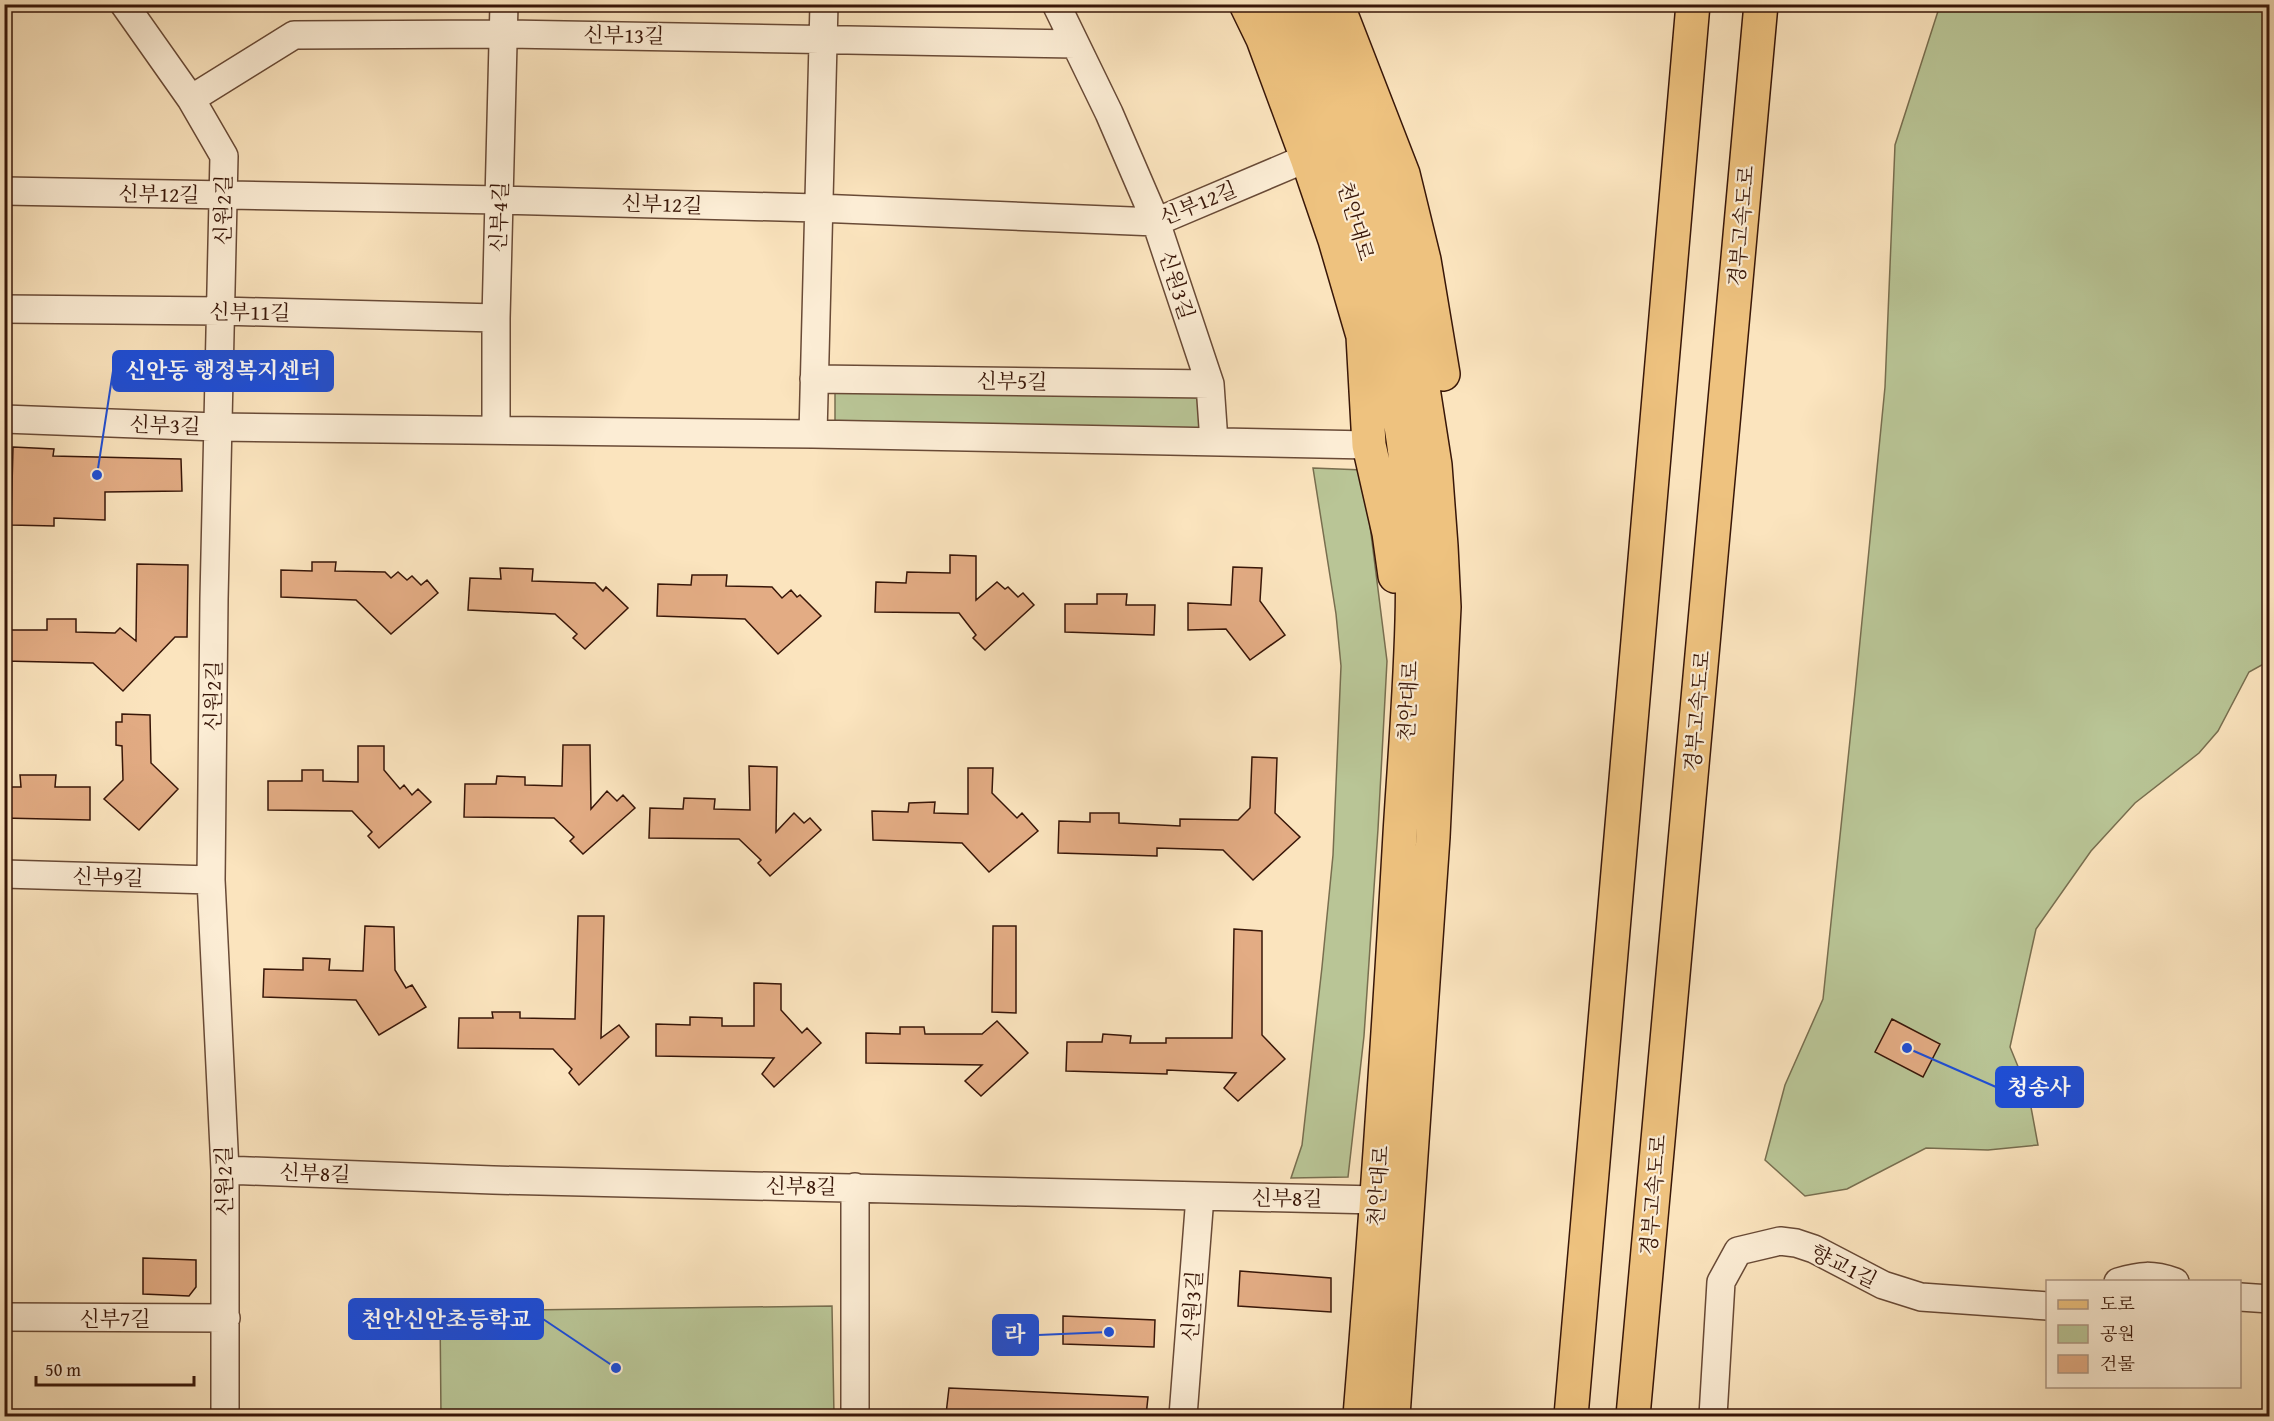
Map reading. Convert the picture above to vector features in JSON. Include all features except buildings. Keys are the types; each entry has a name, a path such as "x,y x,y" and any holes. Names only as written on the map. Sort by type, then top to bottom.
{"main road":[{"path":"1246,4 1263,39 1307,158 1335,240 1363,336 1369,445 1389,533 1410,676"},
{"name":"천안대로","path":"1276,4 1327,125 1356,212 1379,308 1403,438 1412,523 1410,676 1377,1200 1360,1416"},
{"name":"천안대로","path":"1309,4 1341,77 1366,149 1388,224 1415,337 1435,465 1444,607 1433,837 1393,1416"},
{"path":"1336,4 1403,174 1424,260 1435,318 1447,400 1448,457 1444,607"},
{"path":"1571,1416 1693,4"},
{"name":"경부고속도로","path":"1633,1416 1761,4"}],"street":[{"name":"신원2길","path":"124,4 191,99 224,156 217,427 212,880 225,1170 225,1416"},
{"name":"신부4길","path":"496,430 496,318 504,4"},
{"path":"813,434 824,4"},
{"name":"신원3길","path":"1056,4 1109,113 1156,222 1210,384 1214,442"},
{"name":"신부13길","path":"191,99 294,35 503,34 1075,44"},
{"name":"신부12길","path":"4,191 817,208 1156,222 1307,158"},
{"name":"신부11길","path":"4,309 221,311 496,318"},
{"name":"신부5길","path":"814,379 1210,384"},
{"name":"신부3길","path":"4,418 217,427 813,434 1369,445"},
{"name":"신부9길","path":"4,874 212,880"},
{"name":"신부8길","path":"225,1170 493,1180 1377,1200"},
{"path":"855,1187 855,1416"},
{"name":"신원3길","path":"1183,1416 1200,1196"},
{"name":"향교1길","path":"1713,1416 1721,1282 1738,1251 1759,1244 1780,1241 1796,1243 1814,1249 1883,1285 1921,1297 2046,1306"},
{"path":"2122,1280 2139,1275 2158,1276 2172,1280"},
{"path":"2241,1297 2270,1299"},
{"name":"신부7길","path":"4,1317 226,1318"}],"green space":[{"path":"1940,5 2269,5 2269,661 2249,672 2218,731 2199,753 2135,803 2091,851 2036,929 2010,1047 2028,1091 2038,1145 1988,1150 1926,1148 1847,1189 1805,1196 1765,1160 1785,1085 1823,999 1885,387 1895,145"},
{"path":"835,390 1194,392 1201,400 1203,435 835,423"},
{"path":"1313,468 1363,470 1387,661 1364,1036 1348,1177 1291,1178 1302,1145 1333,855 1341,666 1336,614"},
{"path":"832,1306 834,1416 441,1416 440,1311"}],"place":[{"name":"신안동 행정복지센터","path":"97,475"},
{"name":"청송사","path":"1907,1048"},
{"name":"라","path":"1109,1332"},
{"name":"천안신안초등학교","path":"616,1368"}]}
